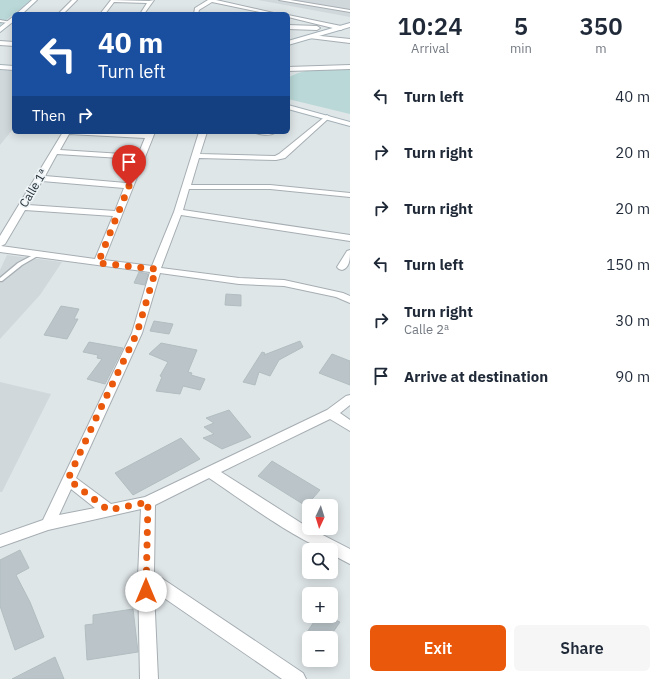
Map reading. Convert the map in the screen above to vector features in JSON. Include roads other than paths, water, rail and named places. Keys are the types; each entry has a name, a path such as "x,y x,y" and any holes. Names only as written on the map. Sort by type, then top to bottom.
{"street":[{"path":"21,12 35,0"},
{"path":"62,12 75,0"},
{"path":"104,12 114,0 151,1"},
{"path":"196,12 197,9 211,0 267,12"},
{"path":"281,0 350,11"},
{"path":"143,12 151,1"},
{"path":"290,16 339,28"},
{"path":"0,22 12,20"},
{"path":"0,30 12,20"},
{"path":"290,42 350,25"},
{"path":"290,27 339,28"},
{"path":"311,36 350,41"},
{"path":"0,44 12,44"},
{"path":"0,67 12,68"},
{"path":"290,69 350,67"},
{"path":"290,108 350,124"},
{"path":"195,156 276,158 282,156 327,117"},
{"name":"Calle 1ª","path":"0,244 66,134"},
{"path":"98,263 150,134"},
{"path":"48,524 97,416 137,333 156,269 178,212 202,134"},
{"path":"55,152 141,157"},
{"path":"39,178 129,186"},
{"path":"185,187 270,187 350,195"},
{"path":"22,207 117,214"},
{"path":"178,212 350,238"},
{"path":"0,249 239,281 284,283 340,295 350,300"},
{"path":"342,267 350,253"},
{"path":"0,542 48,524 148,502 331,413 350,399"},
{"path":"331,413 350,426"},
{"path":"210,472 295,527 350,557"},
{"path":"68,479 108,510"},
{"path":"148,502 146,576 149,679"},
{"path":"146,576 297,679"}],"lane":[{"path":"0,280 20,264 39,254"}]}
